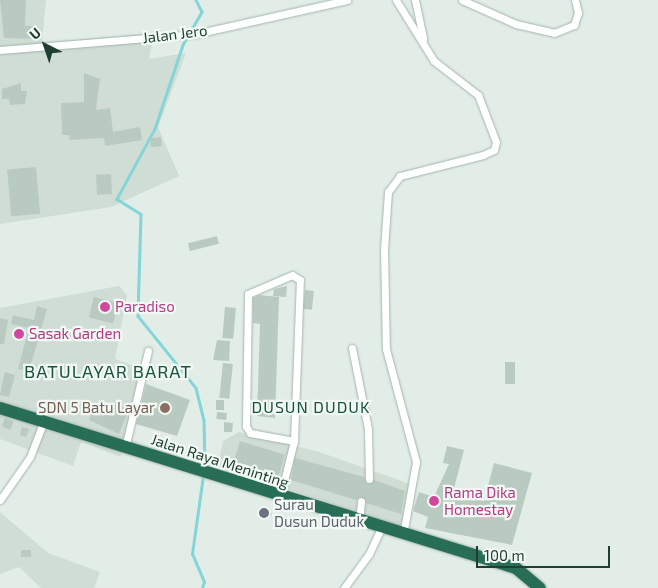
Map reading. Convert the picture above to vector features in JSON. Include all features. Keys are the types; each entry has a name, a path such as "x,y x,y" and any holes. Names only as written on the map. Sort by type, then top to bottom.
{"highway":[{"name":"Jalan Raya Meninting","path":"0,408 280,498 516,568 540,588"}],"street":[{"name":"Jalan Jero","path":"0,50 195,34 347,0"},
{"path":"396,0 424,46 450,77 478,95 496,142 494,150 483,155 400,176 388,192 384,249 386,349 416,462 403,535"},
{"path":"414,0 424,46"},
{"path":"462,0 516,24 554,33 574,25 578,13 575,0"},
{"path":"280,498 294,441 300,280 292,275 248,294 246,426 250,434 294,441"},
{"path":"352,348 370,448 369,479"},
{"path":"125,448 148,351"},
{"path":"0,500 30,457 44,421"},
{"path":"358,521 361,501"},
{"path":"344,588 369,554 381,528"}],"shaded area":[{"path":"0,0 46,0 42,43 154,33 149,59 186,53 158,127 179,176 111,207 0,224"},
{"path":"119,286 127,295 115,359 142,369 121,457 81,442 73,466 0,439 0,308"},
{"path":"239,432 319,452 413,485 401,526 218,466 223,441"},
{"path":"0,512 48,553 100,572 94,588 41,588 19,567 0,574"}],"building":[{"path":"0,0 26,0 25,26 36,26 35,39 4,38"},
{"path":"84,73 100,79 96,110 110,108 113,132 140,127 142,140 105,146 104,138 70,140 69,135 62,135 61,103 84,102"},
{"path":"21,83 21,91 27,91 25,104 10,105 9,99 2,99 2,89"},
{"path":"161,137 162,146 151,147 150,138"},
{"path":"36,167 40,214 11,216 7,170"},
{"path":"111,174 112,194 97,195 96,175"},
{"path":"217,236 219,244 190,251 188,243"},
{"path":"287,286 286,297 273,296 274,289"},
{"path":"305,290 314,291 312,310 303,309"},
{"path":"259,295 279,297 275,418 257,416 260,324 253,323 253,298"},
{"path":"94,297 118,303 113,323 89,317"},
{"path":"37,306 47,309 29,371 18,369 29,328 11,324 13,315 34,320"},
{"path":"225,307 236,308 233,339 222,338"},
{"path":"0,318 8,320 4,344 0,344"},
{"path":"217,340 230,341 229,361 213,360"},
{"path":"505,362 515,362 515,384 505,384"},
{"path":"223,363 233,364 229,399 219,398"},
{"path":"5,372 15,375 9,397 0,395"},
{"path":"146,384 190,400 177,436 136,424"},
{"path":"216,400 224,400 224,410 216,410"},
{"path":"114,404 129,409 119,434 89,420 94,406 112,412"},
{"path":"217,412 227,413 226,420 216,419"},
{"path":"5,418 13,421 10,430 2,426"},
{"path":"224,422 233,423 232,432 224,432"},
{"path":"22,427 29,429 26,437 20,435"},
{"path":"240,441 285,455 279,476 234,462"},
{"path":"447,446 464,450 453,492 484,501 494,463 532,473 512,545 425,528 428,517 413,511 419,492 434,497 449,464 443,463"},
{"path":"295,458 364,477 367,484 374,480 405,491 401,514 366,503 362,496 356,500 291,480"},
{"path":"265,506 272,514 265,520 258,512"},
{"path":"21,550 31,550 31,557 21,557"}],"waterway":[{"path":"196,0 202,12 183,45 155,129 117,199 141,214 138,316 196,388 204,420 205,469"},
{"path":"202,588 204,582 192,554 203,476"}],"tunnel":[{"path":"361,501 369,479"}],"place":[{"name":"Paradiso","path":"105,307"},
{"name":"Sasak Garden","path":"19,334"},
{"name":"SDN 5 Batu Layar","path":"165,408"},
{"name":"Rama Dika Homestay","path":"434,501"},
{"name":"Surau Dusun Duduk","path":"264,513"}],"district":[{"name":"BATULAYAR BARAT","path":"108,371"},
{"name":"DUSUN DUDUK","path":"311,407"}]}
